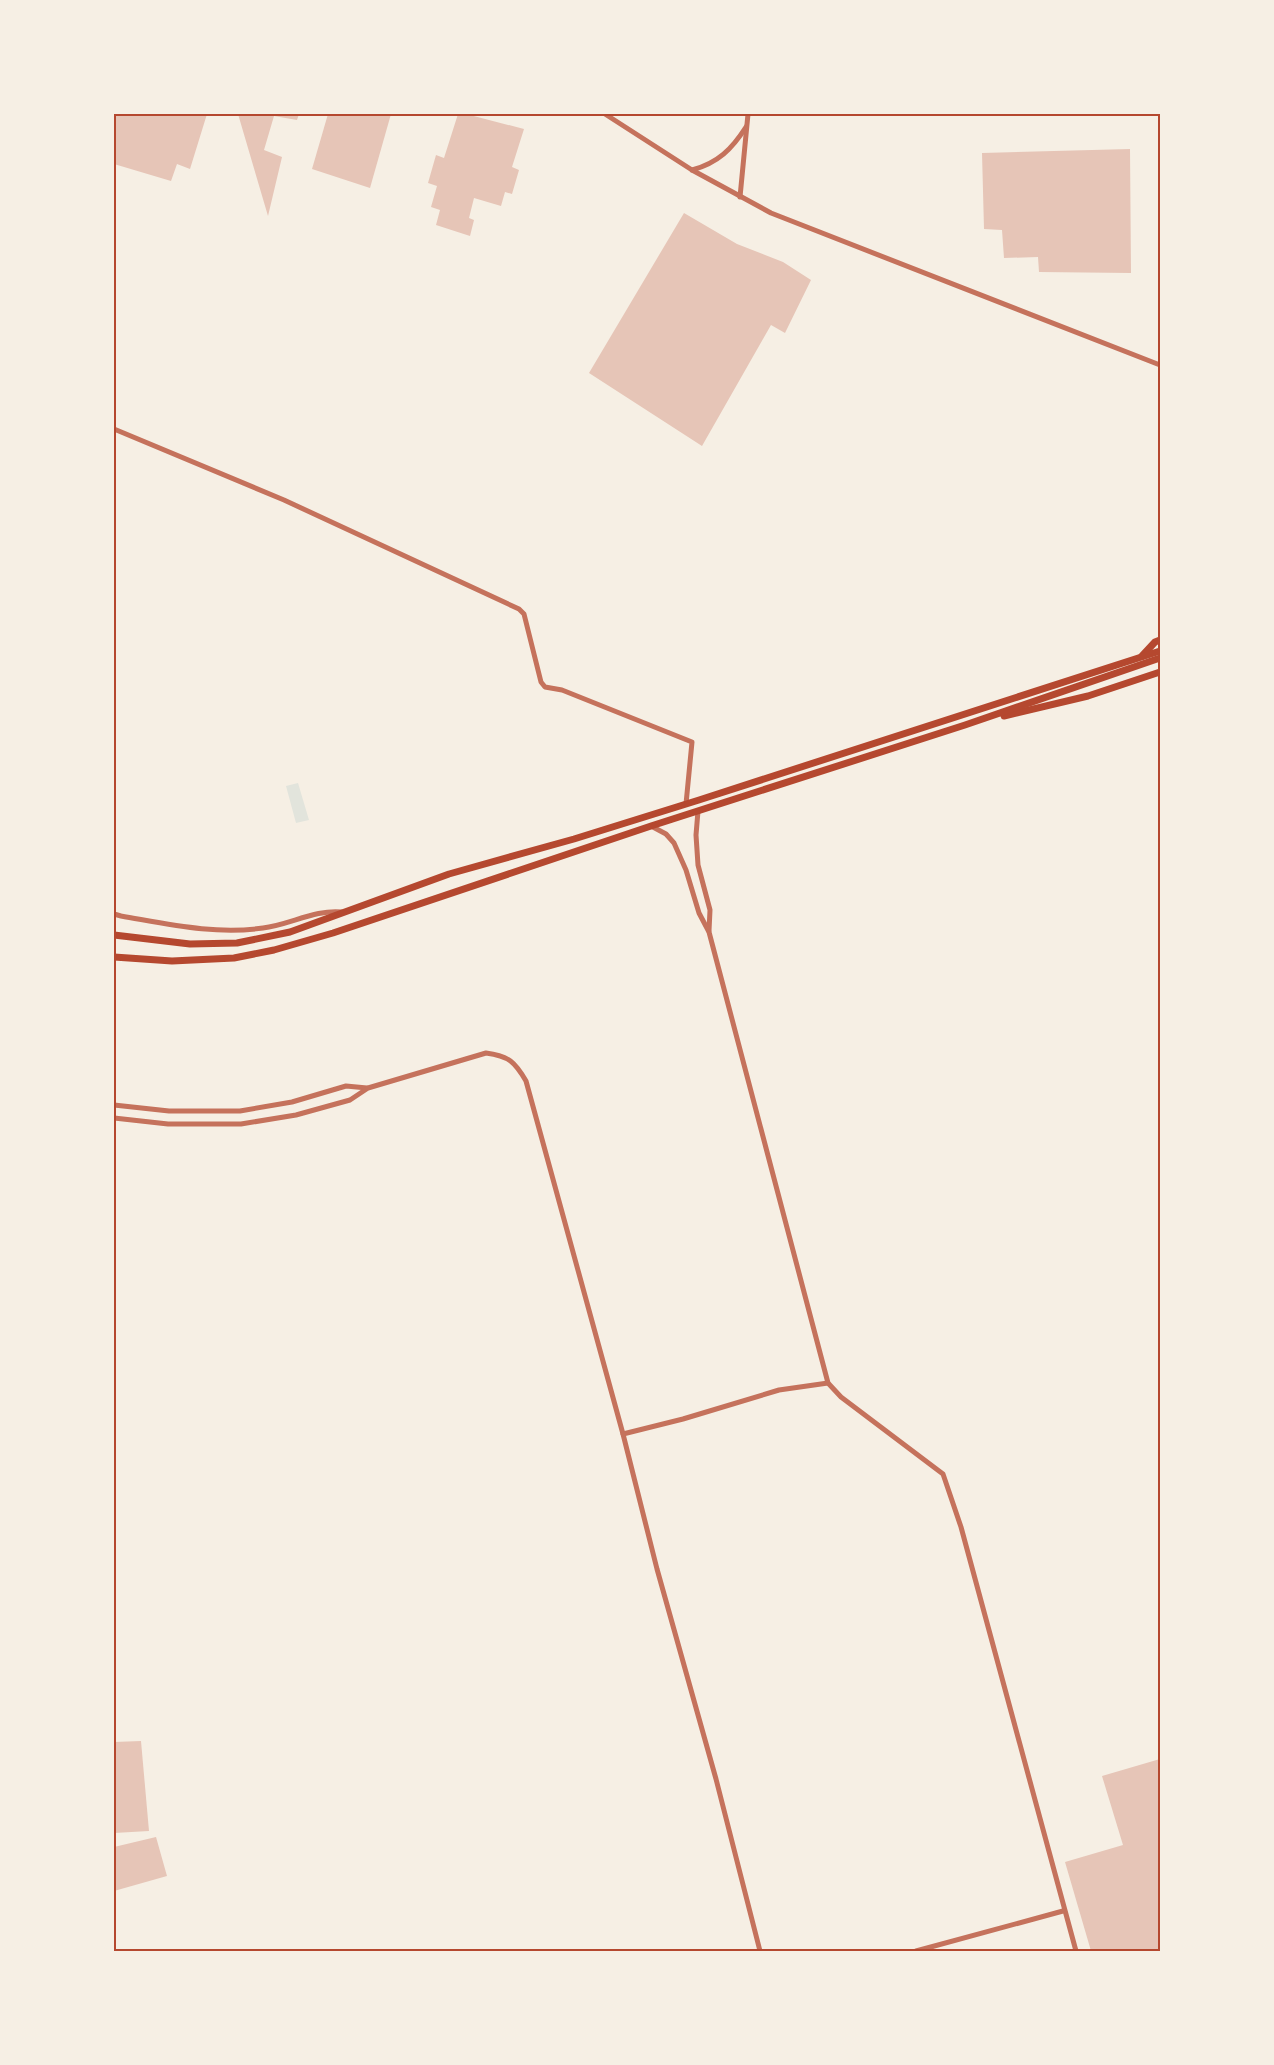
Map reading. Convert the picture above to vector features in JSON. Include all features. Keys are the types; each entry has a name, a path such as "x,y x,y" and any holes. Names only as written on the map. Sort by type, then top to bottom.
{"main road":[{"path":"1141,657 1155,642 1160,640"},
{"path":"114,935 190,944 237,943 290,932 449,874 574,839 686,804 1160,651"},
{"path":"114,957 172,961 234,958 274,950 333,933 651,826 965,725 1160,658"},
{"path":"965,725 1088,696 1160,672"}],"street":[{"path":"605,114 692,170 771,213 1160,365"},
{"path":"740,197 748,114"},
{"path":"692,170 707,166 721,158 735,144 747,124"},
{"path":"114,429 284,500 519,608 524,614 541,682 546,687 562,690 692,742 686,804"},
{"path":"698,811 696,835 698,865 710,910 709,932"},
{"path":"651,826 666,834 674,843 686,870 699,914 709,932 828,1383 841,1397 943,1474 961,1527 1063,1911 1076,1951"},
{"path":"114,914 200,929 233,931 275,926 332,911 345,912"},
{"path":"114,1118 168,1124 241,1124 296,1114 350,1100 368,1088 486,1053 502,1055 517,1065 526,1081 623,1434 657,1569 716,1779 760,1951"},
{"path":"114,1105 169,1111 240,1111 292,1102 346,1086 368,1088"},
{"path":"196,1124 197,1111"},
{"path":"623,1434 683,1419 779,1390 828,1383"},
{"path":"916,1951 1063,1911"}],"shaded area":[{"path":"298,783 309,820 296,823 286,786"}],"building":[{"path":"114,114 207,114 190,169 177,164 171,181 114,164"},
{"path":"238,114 299,114 297,120 274,116 264,150 282,157 268,216"},
{"path":"328,114 391,114 370,188 312,169"},
{"path":"458,114 466,114 524,129 512,167 519,170 512,194 505,192 501,206 474,198 469,218 474,220 470,236 436,225 440,210 431,207 437,186 428,183 436,155 444,158"},
{"path":"1130,149 1131,273 1039,272 1038,257 1004,258 1002,230 984,229 982,153"},
{"path":"684,213 737,244 783,262 811,280 785,333 771,325 702,446 589,373"},
{"path":"141,1741 149,1831 114,1833 114,1742"},
{"path":"1160,1759 1160,1951 1091,1951 1065,1862 1123,1845 1102,1776"},
{"path":"156,1837 167,1876 114,1891 114,1847"}]}
